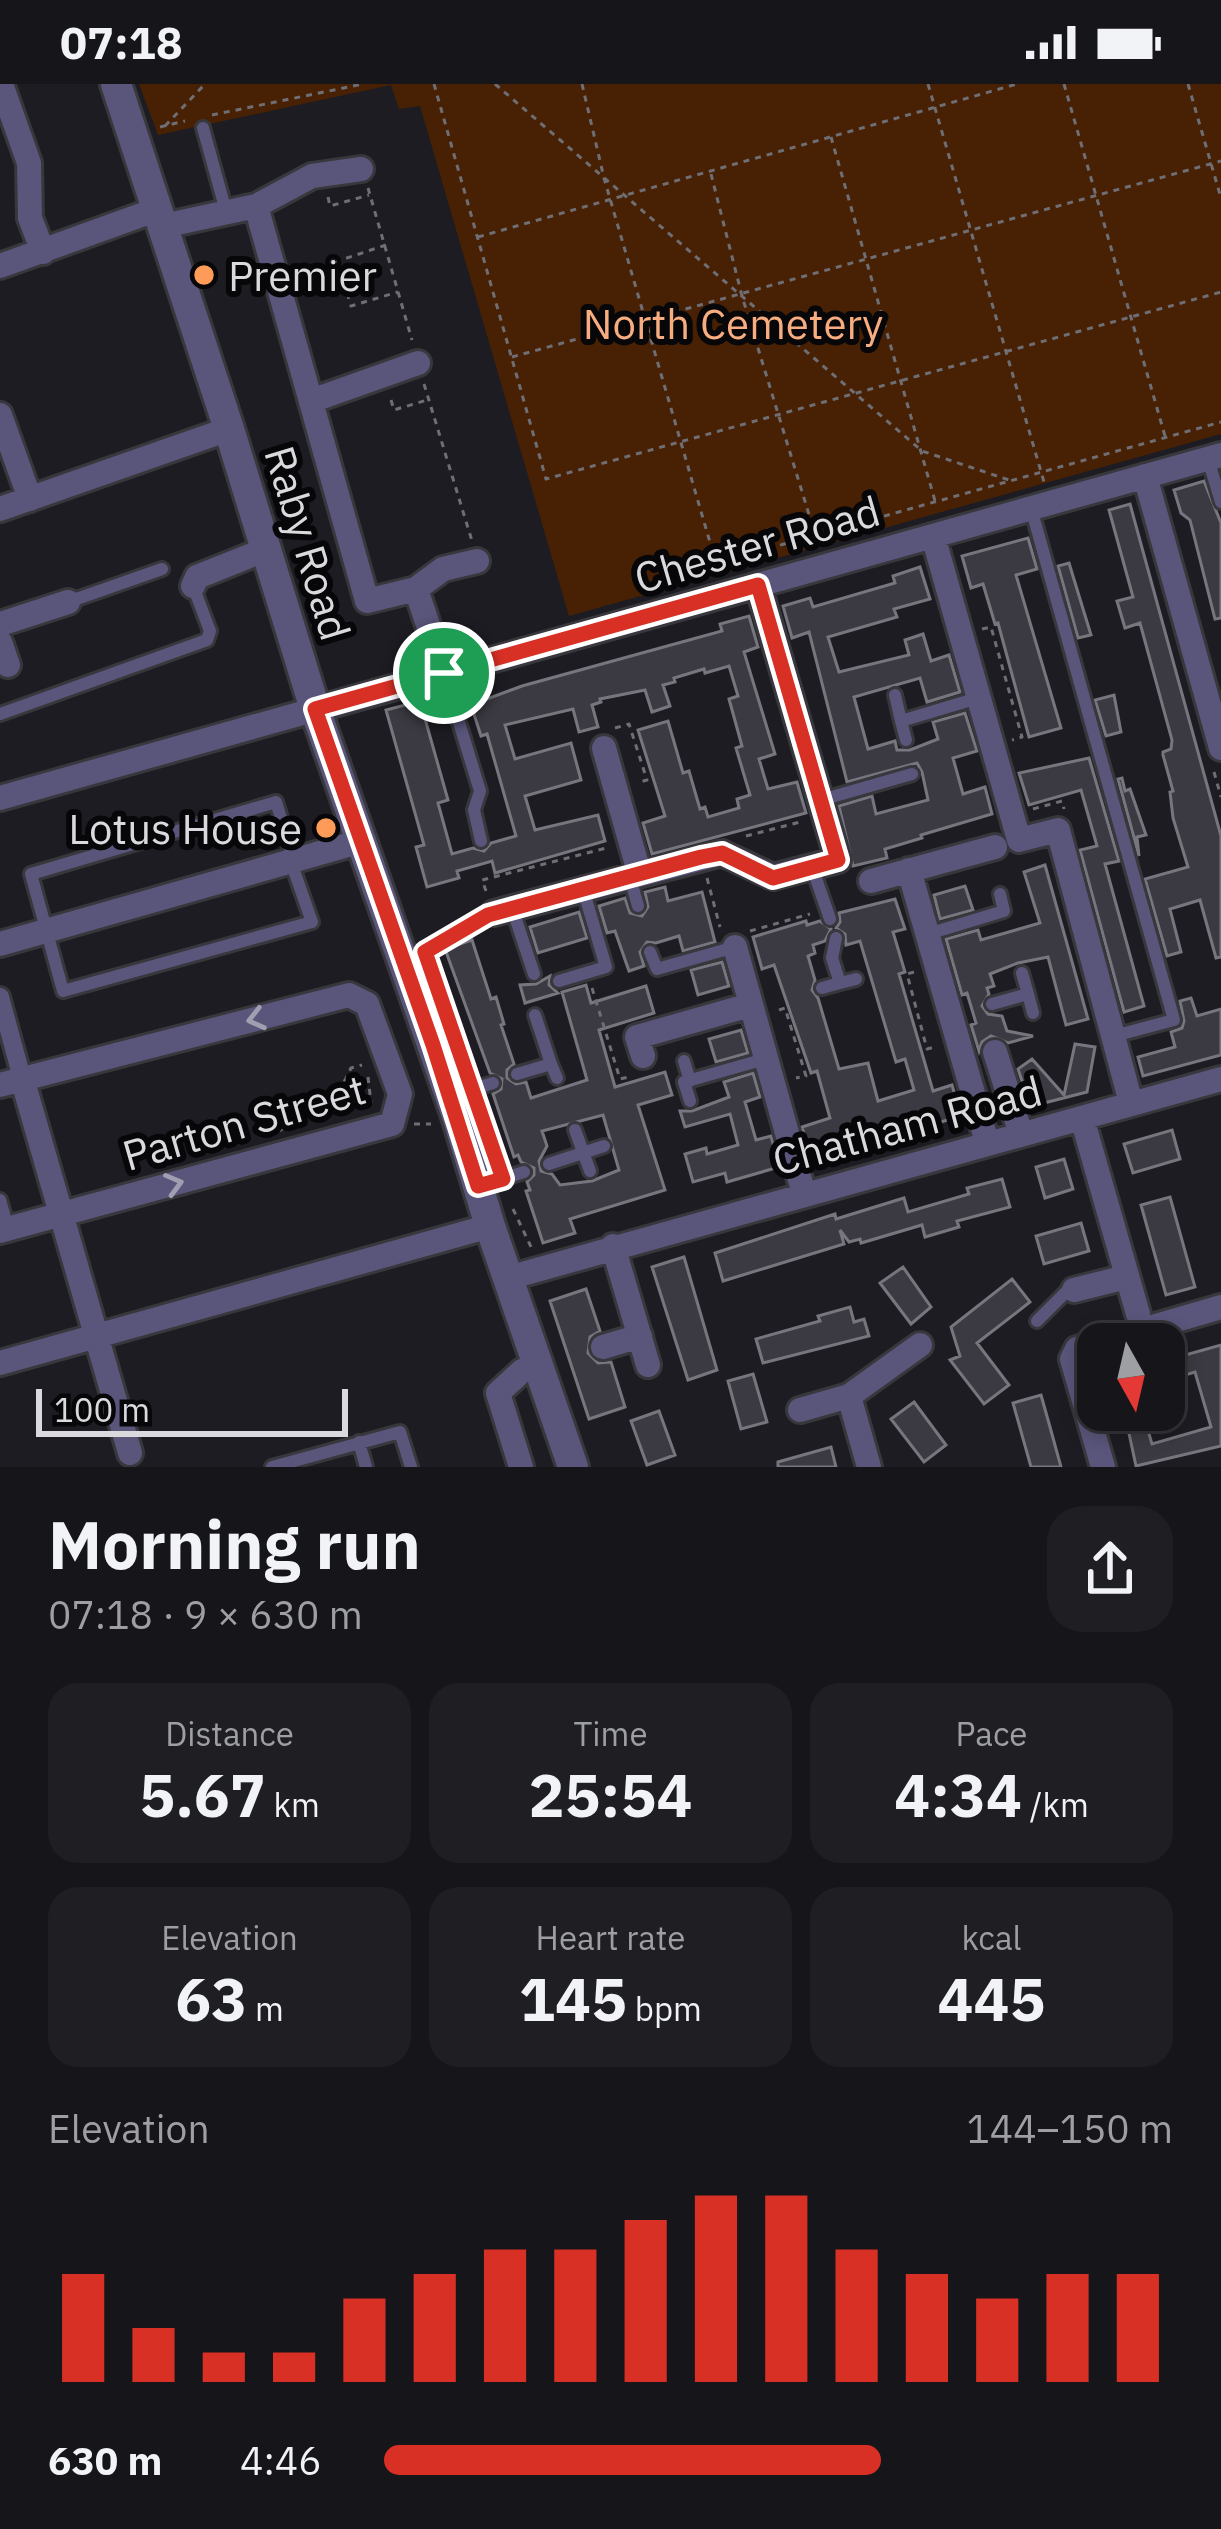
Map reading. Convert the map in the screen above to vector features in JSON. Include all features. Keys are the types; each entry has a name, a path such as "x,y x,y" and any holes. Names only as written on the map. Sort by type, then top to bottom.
{"street":[{"path":"1,84 29,163 30,218 43,252"},
{"name":"Raby Road","path":"116,84 315,709 451,1097 491,1182 490,1226 573,1467"},
{"path":"0,266 161,217 256,206 312,176 361,169"},
{"path":"256,206 367,601 416,589 442,569 477,562"},
{"path":"311,401 418,362"},
{"path":"0,416 6,449 30,499"},
{"path":"0,509 229,429"},
{"name":"Chester Road","path":"0,798 1215,457"},
{"path":"1145,476 1221,748"},
{"path":"933,536 1018,840 1058,830 1131,1103"},
{"path":"193,586 197,578 267,549"},
{"path":"503,911 722,853 773,878 838,860 817,809 758,585"},
{"path":"416,589 444,673"},
{"path":"0,624 68,602"},
{"path":"607,739 634,873"},
{"path":"0,944 362,842"},
{"path":"871,881 995,847"},
{"path":"909,870 957,1014 987,1142"},
{"path":"734,939 804,1194"},
{"name":"Parton Street","path":"4,1230 392,1124 400,1094 368,1004 349,995 11,1082"},
{"path":"0,997 11,1082 61,1215 132,1460"},
{"path":"643,1056 637,1037 750,1005"},
{"path":"995,1052 1021,1134"},
{"name":"Chatham Road","path":"508,1278 1221,1078"},
{"path":"1082,1118 1138,1314"},
{"path":"0,1364 490,1226"},
{"path":"613,1246 648,1365"},
{"path":"1074,1290 1126,1277"},
{"path":"1103,1467 1072,1359 1076,1349 1221,1306"},
{"path":"603,1347 640,1336"},
{"path":"800,1410 850,1396 920,1345"},
{"path":"521,1467 498,1393 522,1371 538,1365"},
{"path":"850,1396 869,1467"}],"lane":[{"path":"205,122 226,211"},
{"path":"1215,457 1221,502"},
{"path":"1031,508 1174,1020 1112,1036"},
{"path":"68,602 162,569"},
{"path":"0,714 207,640 210,631 193,586"},
{"path":"444,673 480,791 475,810 481,842"},
{"path":"895,695 906,740"},
{"path":"902,721 979,698"},
{"path":"817,809 912,774"},
{"path":"276,802 292,862 312,922 63,991 31,874 276,802"},
{"path":"812,867 828,914"},
{"path":"634,873 638,906"},
{"path":"583,888 606,967"},
{"path":"927,934 1006,918 1000,894"},
{"path":"503,911 534,974"},
{"path":"836,938 832,958 840,983"},
{"path":"650,952 657,969 734,939"},
{"path":"559,981 622,963"},
{"path":"661,968 665,985"},
{"path":"1022,974 1033,1013"},
{"path":"822,988 856,979"},
{"path":"992,1004 1028,994"},
{"path":"518,1074 554,1071 535,1015"},
{"path":"690,1101 684,1082 765,1059"},
{"path":"684,1061 690,1081"},
{"path":"451,1097 493,1083"},
{"path":"575,1130 590,1172"},
{"path":"549,1164 604,1146"},
{"path":"491,1182 524,1172"},
{"path":"0,1200 4,1230"},
{"path":"1037,1321 1074,1290"},
{"path":"272,1467 400,1432 411,1467"},
{"path":"358,1442 367,1467"}],"path":[{"path":"165,126 205,84"},
{"path":"205,122 363,84"},
{"path":"434,84 546,479 1221,292"},
{"path":"495,84 922,451 1013,481"},
{"path":"582,84 604,178 716,562 1221,422"},
{"path":"928,84 1044,484"},
{"path":"476,238 1017,84"},
{"path":"1064,84 1166,438"},
{"path":"1188,84 1221,198"},
{"path":"154,129 186,121"},
{"path":"831,137 936,502"},
{"path":"510,358 1221,161"},
{"path":"710,171 742,296 815,535"},
{"path":"327,194 330,206 371,194"},
{"path":"386,245 338,261 351,306 400,291"},
{"path":"388,389 394,410 429,400"},
{"path":"607,739 629,724 647,780 634,784"},
{"path":"745,837 817,809"},
{"path":"425,952 503,911 482,880 620,845"},
{"path":"705,871 734,939 828,914"},
{"path":"591,986 605,1031"},
{"path":"274,1157 271,1135 337,1096 351,1068 366,1064"},
{"path":"491,1182 534,1252"}],"green space":[{"name":"North Cemetery","path":"139,84 1221,84 1221,434 569,616 420,106 399,109 391,85 158,135"}],"building":[{"path":"1204,481 1221,523 1221,618 1215,619 1190,520 1181,513 1174,490"},
{"path":"1130,504 1221,836 1221,957 1216,958 1200,900 1170,909 1181,952 1167,956 1145,879 1188,867 1173,818 1173,791 1163,755 1171,749 1172,740 1140,623 1125,628 1117,601 1133,597 1109,510"},
{"path":"1028,538 1037,569 1016,575 1061,728 1029,737 998,623 983,584 971,588 962,556"},
{"path":"1069,563 1091,635 1078,638 1058,566"},
{"path":"920,567 930,599 894,609 897,617 828,637 839,672 909,655 905,640 923,634 931,661 949,655 960,692 927,702 920,678 854,697 868,749 895,741 897,750 910,750 938,739 933,722 965,713 977,751 953,758 963,794 985,787 992,814 921,835 885,849 887,858 853,866 839,806 872,796 876,814 928,800 922,772 917,763 847,782 809,632 792,638 783,606 810,598 813,607 895,583 893,576"},
{"path":"749,616 758,647 744,652 775,754 759,759 768,789 797,782 806,813 652,854 643,823 665,816 638,730 668,721 683,773 689,771 700,809 705,807 708,817 739,808 737,799 750,795 736,748 742,746 729,699 738,696 729,666 705,673 704,669 663,685 670,706 652,712 645,690 600,699 592,705 598,727 579,732 573,709 505,725 515,759 571,743 581,780 525,796 535,830 598,815 605,841 495,873 492,861 457,871 459,878 427,887 416,847 424,845 386,710 420,701 448,800 438,803 452,854 473,848 484,851 491,843 516,836 487,734 481,736 471,705 522,686 722,631 720,624"},
{"path":"1114,695 1121,732 1106,736 1095,700"},
{"path":"1089,758 1119,861 1105,864 1144,1006 1124,1012 1080,850 1097,846 1081,790 1029,805 1019,773"},
{"path":"1122,778 1146,835 1137,837 1139,856 1118,779"},
{"path":"1045,865 1088,1019 1066,1025 1048,957 1018,963 990,974 994,986 987,988 982,1006 988,1014 1002,1016 1007,1031 1033,1036 1008,1043 991,1036 979,1051 971,1025 976,1023 967,993 962,995 946,939 978,930 981,940 1040,923 1024,872"},
{"path":"965,886 973,910 940,919 934,895"},
{"path":"665,887 668,901 702,892 715,942 683,951 679,936 647,942 640,952 644,966 629,971 615,931 607,933 599,906 625,898 630,913 642,916 648,907 645,892"},
{"path":"895,899 905,929 893,932 905,972 899,974 933,1091 952,1085 961,1116 934,1124 932,1116 905,1122 848,1139 850,1146 811,1157 802,1127 830,1118 817,1071 811,1073 774,965 762,969 753,937 806,921 807,925 820,921 831,929 808,956 815,980 812,990 839,1069 868,1063 878,1101 914,1090 905,1059 896,1062 860,941 846,945 845,934 836,928 839,913"},
{"path":"579,912 587,938 538,953 530,927"},
{"path":"472,940 504,1024 514,1064 507,1078 516,1084 526,1082 531,1098 587,1080 562,992 586,985 591,1003 646,986 654,1013 599,1030 615,1087 665,1072 672,1095 638,1105 665,1190 570,1219 575,1233 543,1243 526,1191 534,1168 518,1155 514,1157 493,1094 501,1089 502,1079 490,1073 445,949","holes":["603,1115 619,1170 592,1181 560,1185 552,1174 541,1171 539,1161 547,1146 542,1131"]},
{"path":"722,962 729,986 698,995 691,970"},
{"path":"550,976 549,985 558,993 525,1003 520,985 536,984"},
{"path":"1191,998 1197,1016 1221,1009 1221,1055 1143,1076 1138,1057 1175,1047 1171,1032 1182,1028 1184,1021 1180,1001"},
{"path":"741,1030 748,1053 716,1062 709,1039"},
{"path":"1075,1044 1095,1047 1087,1092 1044,1103 1022,1081 1018,1069 1032,1059 1064,1095"},
{"path":"753,1073 760,1097 745,1102 756,1140 771,1136 779,1167 727,1182 725,1173 693,1182 685,1154 706,1148 707,1154 738,1145 730,1114 685,1127 680,1111 729,1097 724,1082"},
{"path":"1172,1130 1180,1159 1133,1173 1124,1144"},
{"path":"1064,1159 1073,1189 1045,1198 1036,1167"},
{"path":"1002,1179 1010,1207 957,1221 959,1227 925,1237 922,1225 861,1243 860,1239 849,1242 840,1230 844,1244 723,1281 715,1253 835,1214 836,1219 904,1198 908,1212"},
{"path":"1170,1197 1195,1287 1166,1295 1141,1205"},
{"path":"1081,1223 1089,1251 1044,1264 1036,1236"},
{"path":"684,1257 717,1370 688,1380 652,1267"},
{"path":"903,1267 931,1307 911,1324 880,1283"},
{"path":"1012,1279 1030,1302 977,1343 1009,1385 984,1404 950,1360 960,1356 951,1327"},
{"path":"586,1289 600,1331 590,1337 588,1353 598,1363 611,1362 625,1407 589,1419 550,1301"},
{"path":"850,1307 854,1322 864,1319 869,1336 763,1363 756,1339"},
{"path":"1221,1345 1221,1446 1136,1466 1128,1431 1148,1431 1152,1444 1211,1427 1195,1372 1185,1375 1185,1355"},
{"path":"753,1374 767,1422 741,1429 728,1381"},
{"path":"1041,1395 1061,1467 1031,1467 1013,1403"},
{"path":"914,1402 946,1445 924,1462 891,1419"},
{"path":"659,1411 675,1455 647,1465 631,1421"},
{"path":"831,1447 836,1467 778,1467 778,1462"}],"place":[{"name":"Premier","path":"204,275"},
{"name":"Lotus House","path":"326,828"}],"route":[{"path":"758,585 838,860 773,878 722,853 701,857 488,915 425,952 503,1179 478,1186 458,1116 315,709 444,673 758,585"}]}
